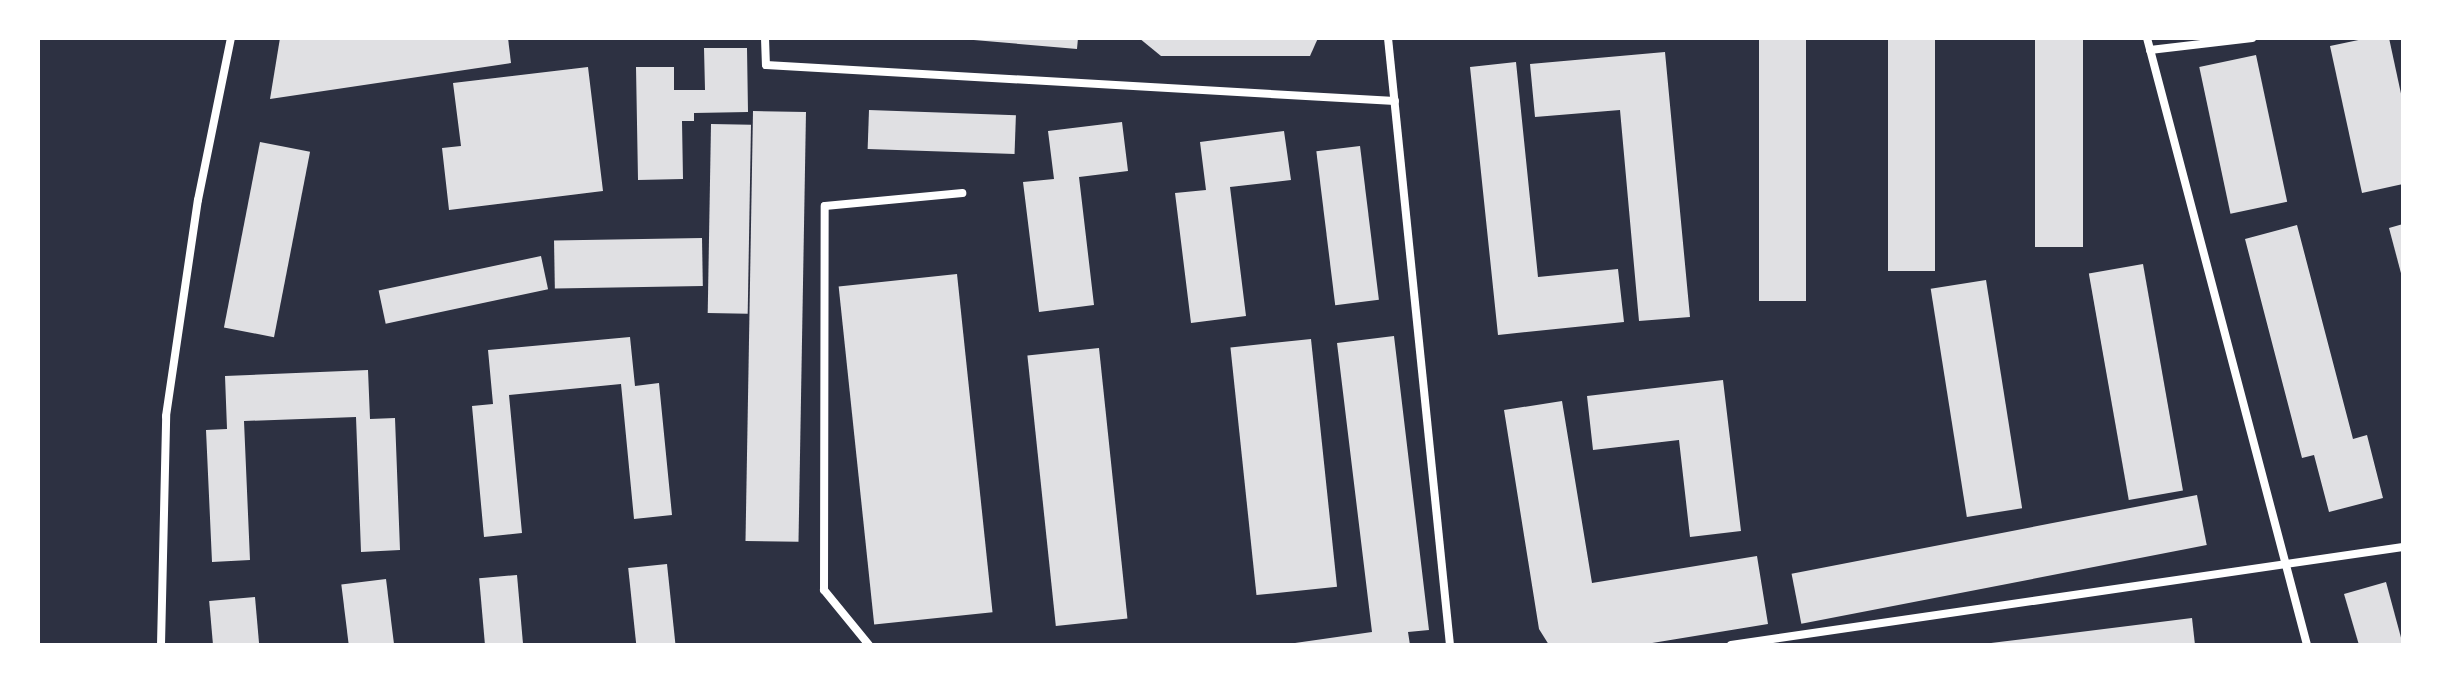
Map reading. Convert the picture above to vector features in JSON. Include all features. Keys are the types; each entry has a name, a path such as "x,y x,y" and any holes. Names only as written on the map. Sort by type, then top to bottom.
{"street":[{"path":"161,645 166,416 198,200 231,38"},
{"path":"765,38 766,65 1395,101"},
{"path":"1388,38 1450,645"},
{"path":"2147,38 2307,645"},
{"path":"2150,50 2252,38"},
{"path":"869,645 824,590 825,206 962,193"},
{"path":"1731,645 2403,547"}],"building":[{"path":"280,38 508,38 511,63 270,99"},
{"path":"962,38 1078,38 1077,49 962,39"},
{"path":"1139,38 1318,38 1310,56 1161,56"},
{"path":"1759,38 1806,38 1806,301 1759,301"},
{"path":"1888,38 1935,38 1935,271 1888,271"},
{"path":"2035,38 2083,38 2083,247 2035,247"},
{"path":"2368,38 2389,38 2403,103 2403,184 2362,193 2330,46"},
{"path":"704,48 747,48 748,112 694,113 694,121 682,121 683,179 638,180 636,67 674,67 674,90 705,90"},
{"path":"1665,52 1690,317 1639,321 1620,110 1535,117 1530,64"},
{"path":"2256,55 2287,202 2230,214 2199,67"},
{"path":"1516,62 1538,277 1618,269 1624,322 1498,335 1470,67"},
{"path":"588,67 603,191 449,210 442,148 461,146 453,83"},
{"path":"869,110 1016,115 1015,154 868,149"},
{"path":"753,111 806,112 798,542 745,541"},
{"path":"1122,122 1128,171 1079,177 1094,305 1039,312 1023,182 1054,179 1048,131"},
{"path":"711,124 751,125 748,314 708,313"},
{"path":"1284,131 1291,180 1230,187 1246,316 1191,323 1175,193 1206,190 1200,142"},
{"path":"260,142 310,152 274,337 224,328"},
{"path":"1360,146 1379,300 1335,305 1316,151"},
{"path":"2403,224 2403,276 2402,277 2389,228"},
{"path":"2297,225 2353,439 2367,435 2383,498 2329,512 2314,455 2302,458 2245,239"},
{"path":"702,238 703,286 555,289 554,241"},
{"path":"541,256 548,289 386,324 379,291"},
{"path":"2143,264 2183,491 2129,500 2089,274"},
{"path":"957,274 993,612 874,625 839,286"},
{"path":"1986,280 2022,508 1967,517 1931,289"},
{"path":"1394,336 1429,630 1408,632 1410,645 1281,645 1372,632 1337,343"},
{"path":"630,337 635,386 659,383 672,515 634,519 621,384 509,395 522,533 484,537 472,406 493,404 488,350"},
{"path":"1311,339 1337,587 1256,595 1230,347"},
{"path":"1099,348 1127,619 1056,626 1027,356"},
{"path":"368,370 370,419 395,418 400,550 361,552 356,417 244,421 250,560 212,562 206,430 227,429 225,376"},
{"path":"1723,380 1741,531 1690,537 1679,440 1593,450 1587,396"},
{"path":"1562,401 1592,583 1757,556 1768,624 1640,645 1549,645 1539,629 1504,410"},
{"path":"2197,495 2207,545 1801,624 1792,574"},
{"path":"667,564 675,645 636,645 628,568"},
{"path":"517,575 523,645 485,645 479,578"},
{"path":"386,579 394,645 349,645 341,584"},
{"path":"2386,582 2403,645 2359,645 2344,594"},
{"path":"255,597 259,645 213,645 209,601"},
{"path":"2192,618 2195,645 1991,645 1991,643"}]}
